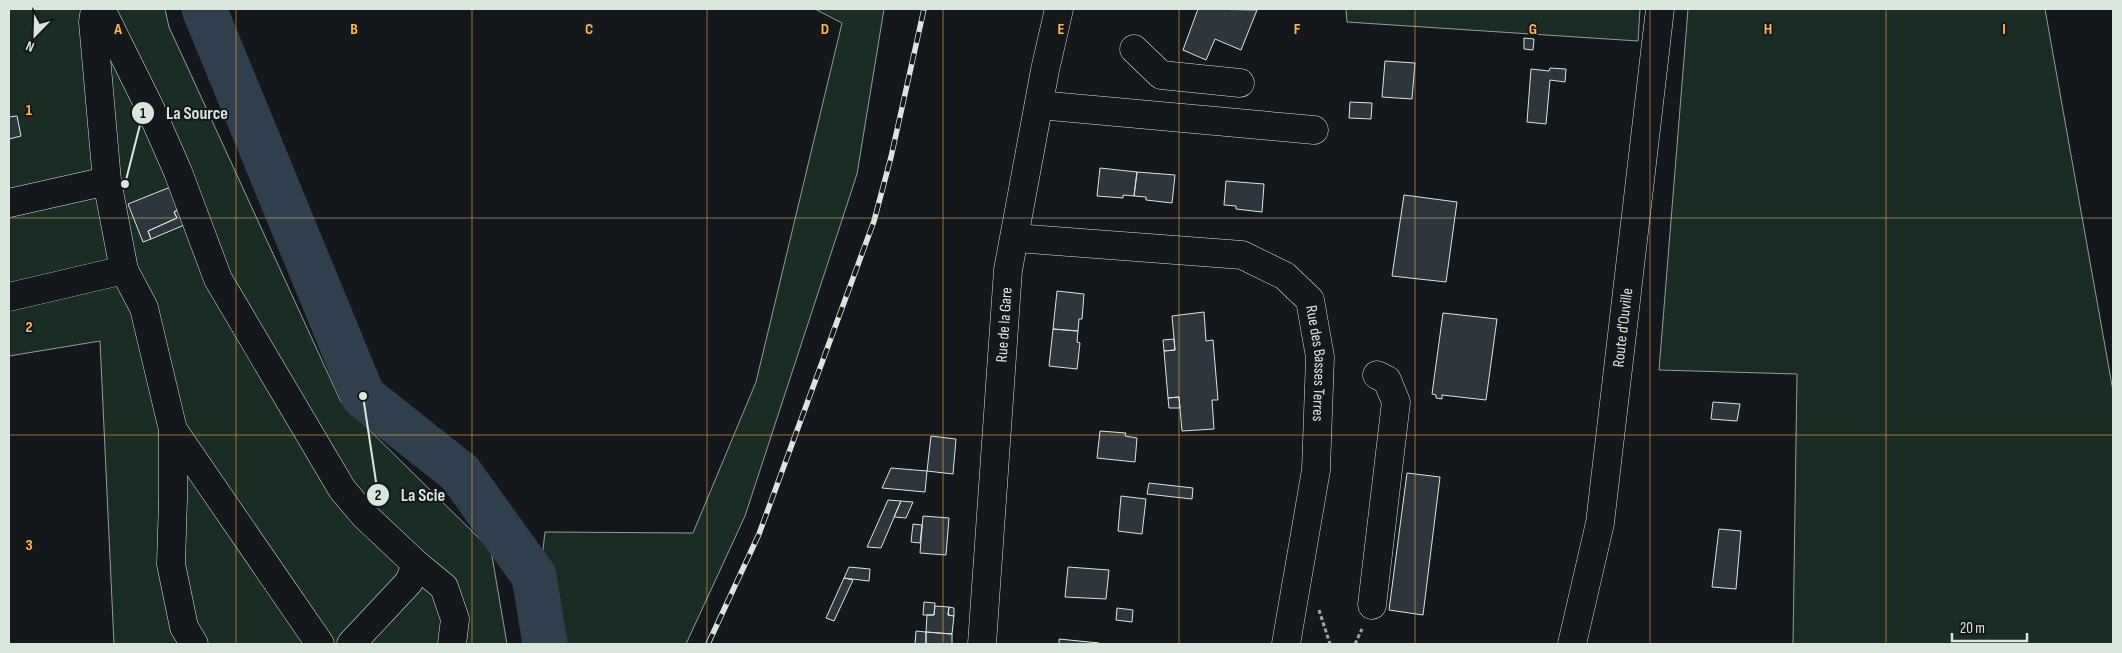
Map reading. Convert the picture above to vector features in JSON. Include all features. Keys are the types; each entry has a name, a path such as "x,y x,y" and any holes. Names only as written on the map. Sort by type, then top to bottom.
{"street":[{"path":"95,9 93,22 108,181 124,270 144,308 173,430 171,564 184,626 194,644"},
{"path":"101,9 150,108 178,172 218,279 342,489 364,515 416,564 444,587 455,619 452,644"},
{"name":"Rue de la Gare","path":"982,644 1008,270 1059,9"},
{"name":"Route d'Ouville","path":"1572,644 1600,523 1660,9"},
{"path":"1134,49 1161,75 1240,83"},
{"path":"1039,105 1314,130"},
{"path":"9,203 108,181"},
{"name":"Rue des Basses Terres","path":"1015,238 1242,255 1285,276 1310,300 1320,357 1316,470 1286,644"},
{"path":"9,297 124,270"},
{"path":"1372,605 1396,402 1387,380 1377,375"},
{"path":"173,430 320,644"},
{"path":"351,644 409,582 416,564"}],"green space":[{"path":"9,9 165,9 169,27 341,402 491,550 507,644 114,644 100,341 9,356"},
{"path":"815,9 884,9 857,174 745,516 686,644 532,644 545,532 693,533 756,382 842,23"},
{"path":"1346,9 1640,9 1638,41 1347,22"},
{"path":"1688,9 2045,9 2113,391 2113,644 1793,644 1797,374 1659,370"}],"building":[{"path":"1198,9 1257,10 1241,50 1215,39 1206,60 1183,50"},
{"path":"1524,38 1534,39 1533,50 1524,49"},
{"path":"1385,61 1415,63 1412,99 1382,97"},
{"path":"1550,68 1566,69 1565,82 1550,80 1546,124 1527,122 1531,69 1549,71"},
{"path":"1350,102 1372,103 1371,119 1349,118"},
{"path":"17,116 21,136 9,139 9,117"},
{"path":"1100,168 1137,172 1134,196 1123,195 1123,198 1097,196"},
{"path":"1137,172 1175,175 1172,203 1146,200 1146,197 1134,196"},
{"path":"1226,181 1264,184 1262,212 1236,209 1236,206 1224,205"},
{"path":"173,186 182,208 174,212 177,218 148,231 151,239 143,242 128,204"},
{"path":"1404,195 1457,202 1446,282 1392,276"},
{"path":"182,208 189,223 151,239 148,231 177,218 174,212"},
{"path":"1057,291 1084,294 1082,319 1079,319 1078,331 1053,329"},
{"path":"1204,312 1206,341 1213,340 1218,400 1212,400 1214,429 1182,431 1179,397 1168,398 1164,351 1175,350 1172,316"},
{"path":"1443,313 1497,319 1486,400 1442,395 1442,399 1436,398 1436,395 1432,394"},
{"path":"1053,329 1078,331 1077,342 1080,343 1077,369 1049,366"},
{"path":"1174,339 1175,350 1164,351 1163,340"},
{"path":"1179,397 1180,408 1169,408 1168,398"},
{"path":"1713,402 1740,404 1737,421 1711,419"},
{"path":"1100,431 1126,433 1125,436 1137,438 1135,462 1097,458"},
{"path":"931,436 956,439 953,474 927,471"},
{"path":"891,468 927,471 925,492 882,488"},
{"path":"1407,473 1440,477 1423,615 1389,610"},
{"path":"1149,483 1193,488 1192,499 1147,494"},
{"path":"1121,496 1146,499 1142,534 1118,531"},
{"path":"888,500 901,501 881,548 867,547"},
{"path":"901,501 913,502 906,518 894,517"},
{"path":"923,516 949,518 946,555 920,553"},
{"path":"913,524 922,525 920,543 911,542"},
{"path":"1719,529 1741,531 1736,589 1712,587"},
{"path":"849,567 870,569 869,581 844,578"},
{"path":"1068,567 1109,570 1106,599 1065,597"},
{"path":"844,578 853,580 834,621 826,618"},
{"path":"924,602 935,603 934,615 923,615"},
{"path":"935,606 949,607 948,615 954,616 952,634 926,632 927,615 934,615"},
{"path":"949,607 954,608 954,616 948,615"},
{"path":"1117,608 1133,610 1132,622 1116,620"},
{"path":"916,631 926,632 926,644 915,644"},
{"path":"926,632 952,634 952,644 926,644"},
{"path":"1059,639 1099,643 1099,644 1059,644"}],"waterway":[{"path":"204,9 363,396 460,473 534,576 545,644"}],"railway":[{"path":"708,644 759,534 874,221 891,157 924,9"}],"place":[{"name":"La Source","path":"125,184"},
{"name":"La Scie","path":"363,396"}]}
